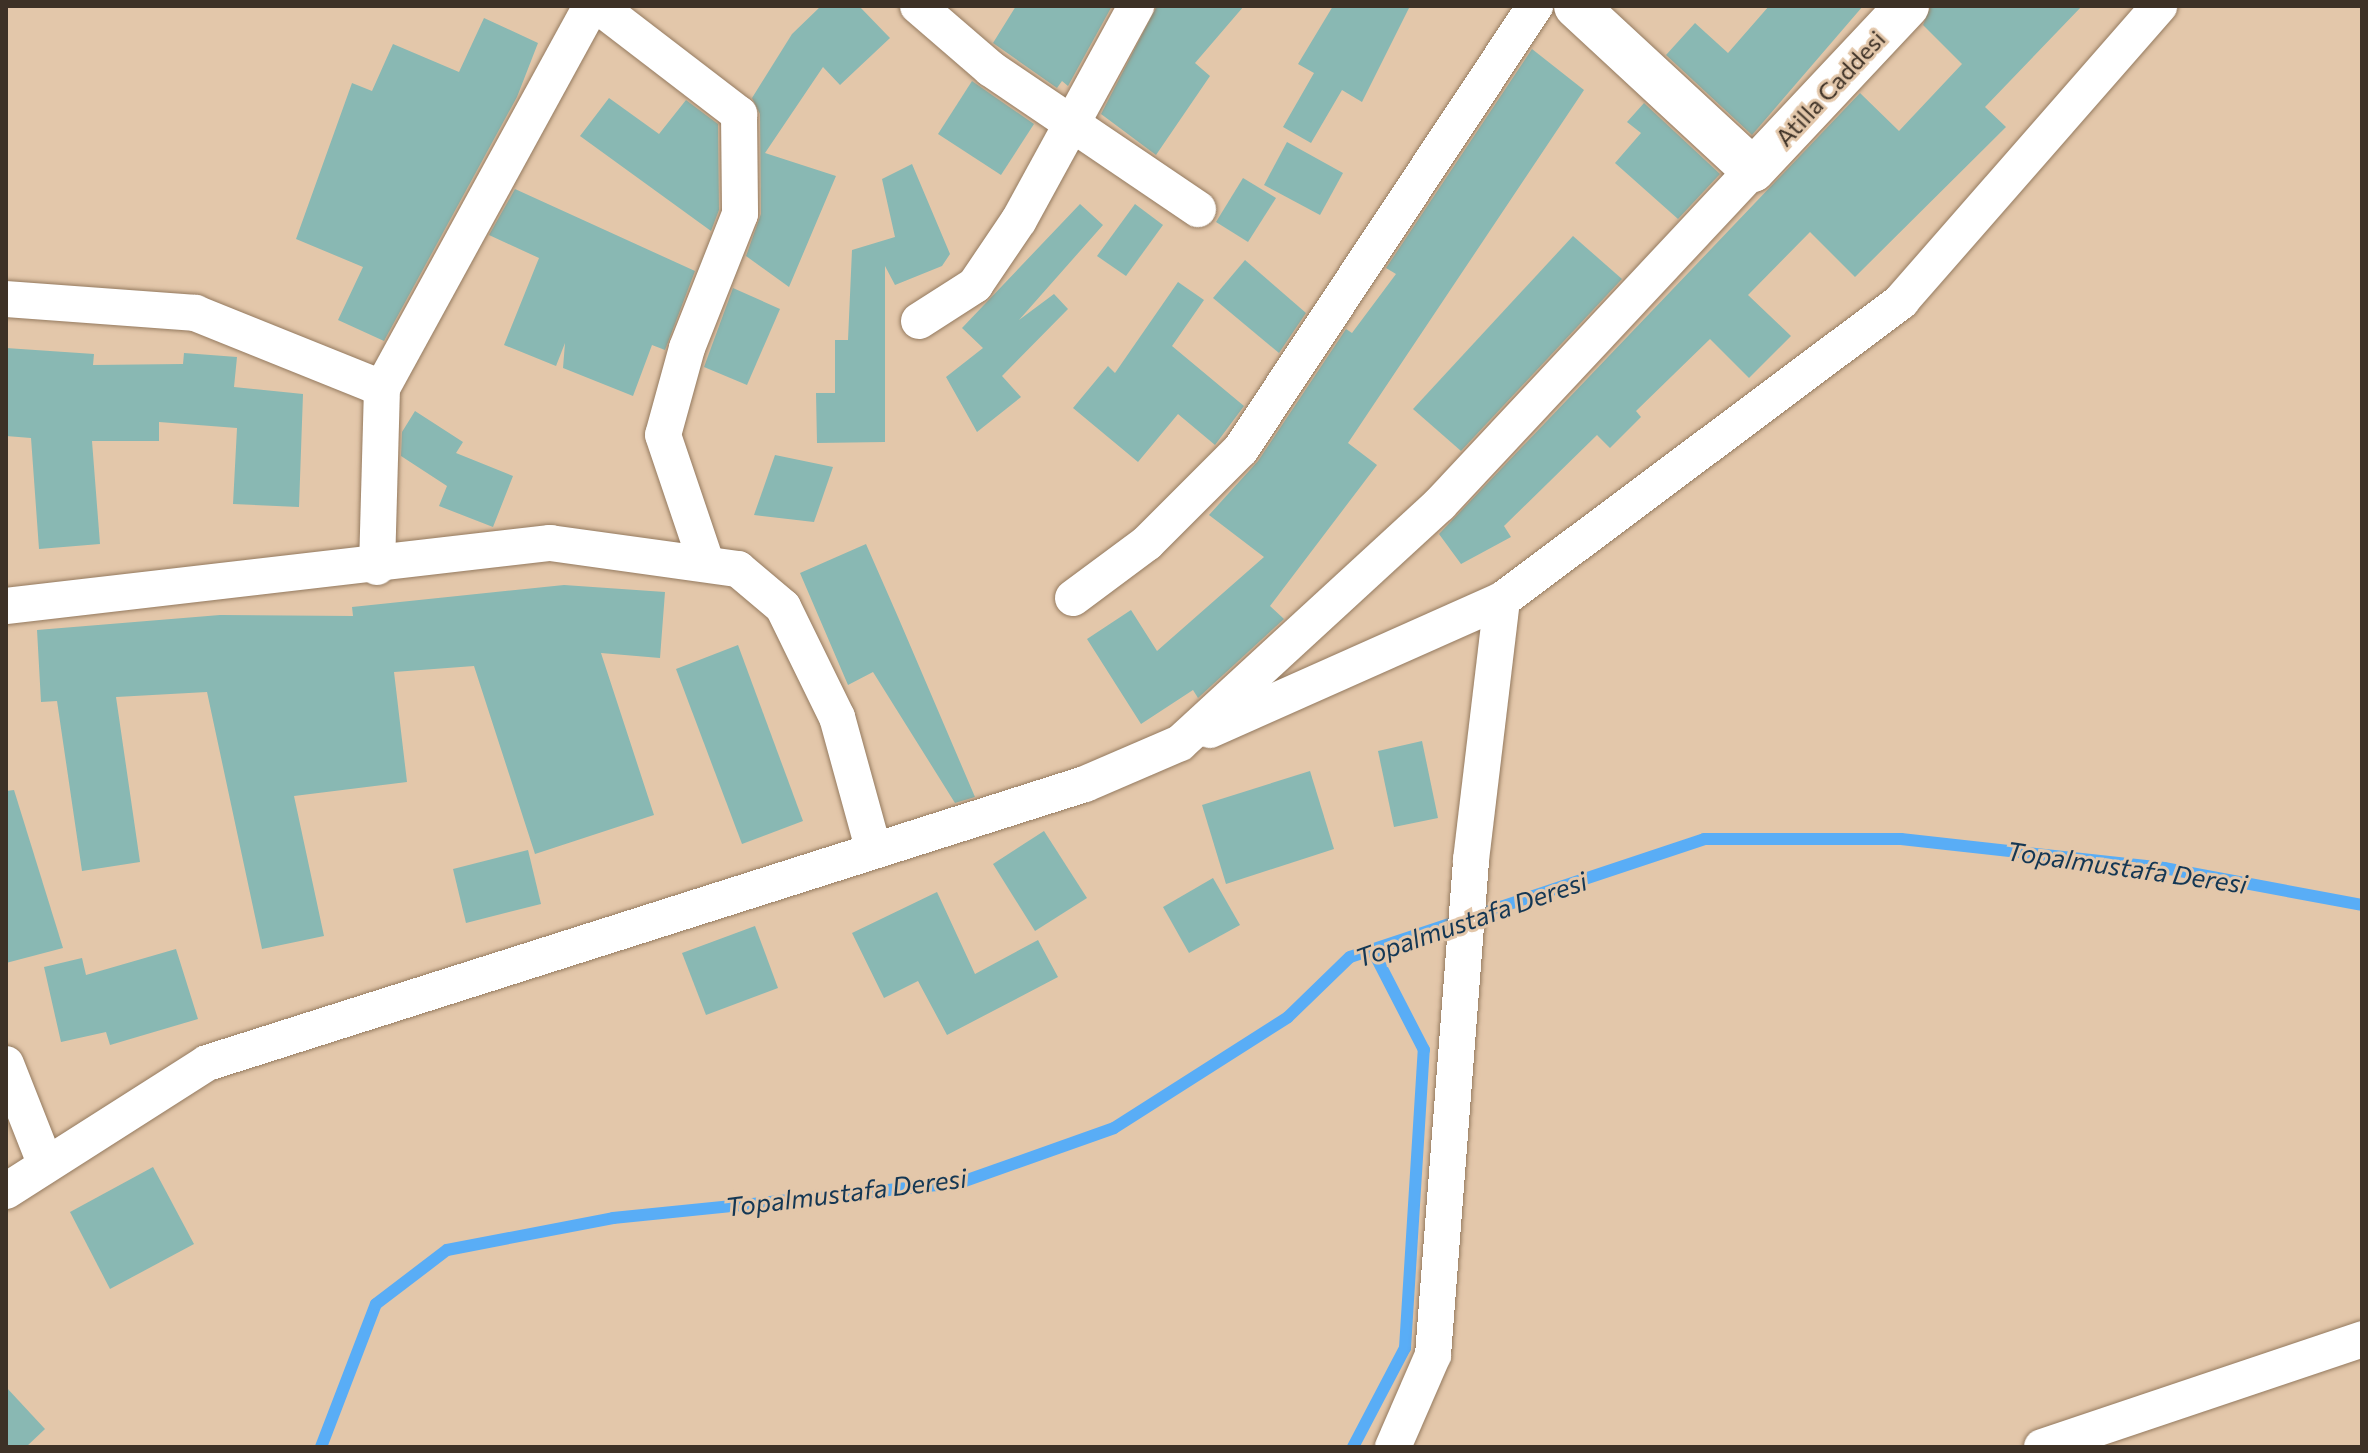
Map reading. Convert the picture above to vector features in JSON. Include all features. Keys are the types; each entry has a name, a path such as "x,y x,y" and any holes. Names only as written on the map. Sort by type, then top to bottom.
{"street":[{"path":"377,567 382,388 591,6"},
{"path":"598,6 739,114 740,214 687,348 663,435 706,562"},
{"path":"918,6 991,69 1073,121 1198,209"},
{"path":"919,321 975,285 1073,121 1136,6"},
{"path":"1073,598 1147,543 1241,449 1535,6"},
{"path":"1180,743 1440,504 1753,170 1576,6"},
{"name":"Atilla Caddesi","path":"1753,170 1907,6"},
{"path":"6,1191 45,1163 207,1063 873,848 1085,784 1502,600 1901,301 2159,6"},
{"path":"6,299 195,313 382,388"},
{"path":"6,606 377,567 550,543 706,562 738,569 783,607 837,717 873,848"},
{"path":"1393,1447 1433,1355 1468,957 1471,860 1502,600"},
{"path":"6,1064 45,1163"},
{"path":"2042,1447 2362,1339"}],"building":[{"path":"821,6 859,6 890,38 840,85 823,67 765,153 836,176 789,287 746,256 761,214 760,114 752,98 792,34"},
{"path":"1016,6 1112,6 1068,86 1062,81 1057,88 993,43"},
{"path":"1157,6 1244,6 1195,63 1210,76 1156,155 1101,114"},
{"path":"1333,6 1410,6 1362,102 1342,90 1311,143 1283,127 1314,73 1298,64"},
{"path":"1769,6 1863,6 1752,135 1666,55 1695,23 1728,53"},
{"path":"1931,6 2082,6 1985,107 2006,127 1855,277 1810,232 1748,295 1791,336 1749,378 1710,339 1636,411 1641,417 1610,448 1597,435 1504,526 1511,537 1461,564 1439,534 1860,93 1899,131 1962,64 1923,25"},
{"path":"484,18 538,43 517,97 384,341 338,320 363,267 296,239 352,83 372,91 393,44 459,72"},
{"path":"1532,49 1584,90 1348,443 1377,465 1270,606 1284,619 1198,698 1193,690 1141,724 1087,639 1131,610 1157,651 1264,557 1209,515 1258,461 1346,329 1352,333 1396,274 1386,268"},
{"path":"972,81 1034,124 1001,175 938,134"},
{"path":"609,98 659,134 686,100 718,124 719,210 711,231 580,136"},
{"path":"1644,103 1720,174 1678,219 1615,163 1641,133 1627,122"},
{"path":"1287,142 1343,173 1320,215 1264,185"},
{"path":"912,164 950,254 942,266 895,285 885,266 885,442 817,443 816,393 835,393 835,340 848,340 852,250 895,237 882,179"},
{"path":"1243,178 1276,198 1248,242 1216,222"},
{"path":"515,189 695,271 665,350 652,345 633,396 563,368 565,343 556,366 504,345 539,258 489,235"},
{"path":"1080,204 1103,225 1019,320 1054,294 1068,309 1002,376 1021,397 977,432 946,377 983,348 962,328"},
{"path":"1135,204 1163,225 1126,276 1097,256"},
{"path":"1573,236 1622,279 1461,451 1413,409"},
{"path":"1245,260 1306,313 1279,353 1213,298"},
{"path":"1178,282 1204,300 1172,346 1244,406 1215,445 1178,414 1138,462 1073,408 1108,366 1115,373"},
{"path":"733,288 780,309 747,385 704,367"},
{"path":"6,348 94,354 93,365 183,364 184,353 237,357 234,387 303,394 299,507 233,504 237,428 159,422 159,441 92,441 100,544 39,549 31,438 6,436"},
{"path":"415,411 463,442 456,453 513,476 493,527 439,506 447,486 401,456 402,432"},
{"path":"775,455 833,467 814,522 754,515"},
{"path":"866,544 975,797 955,803 873,672 848,685 800,573"},
{"path":"564,585 665,592 660,658 601,653 654,815 535,854 474,666 394,672 407,782 294,796 324,936 262,949 207,692 116,697 140,862 82,871 57,701 41,702 37,630 220,615 353,616 352,607"},
{"path":"738,645 803,821 742,844 676,669"},
{"path":"1422,741 1438,818 1394,827 1378,751"},
{"path":"1310,771 1334,849 1226,884 1202,805"},
{"path":"14,790 63,948 6,963 6,791"},
{"path":"1044,831 1087,898 1035,931 993,864"},
{"path":"528,850 541,904 466,923 453,869"},
{"path":"1213,878 1240,925 1189,953 1163,907"},
{"path":"937,892 975,974 1038,940 1058,977 947,1035 918,981 884,998 852,933"},
{"path":"755,926 778,988 706,1015 682,953"},
{"path":"176,949 198,1019 110,1045 106,1032 61,1042 44,967 82,958 86,975"},
{"path":"153,1167 194,1244 110,1289 70,1212"},
{"path":"6,1387 45,1429 26,1447 6,1447"}],"waterway":[{"name":"Topalmustafa Deresi","path":"321,1447 376,1304 447,1250 613,1218 959,1183 1114,1128 1288,1017 1350,957 1704,839 1901,839 2164,868 2362,905"},
{"path":"1353,1447 1405,1348 1424,1050 1373,951"}]}
